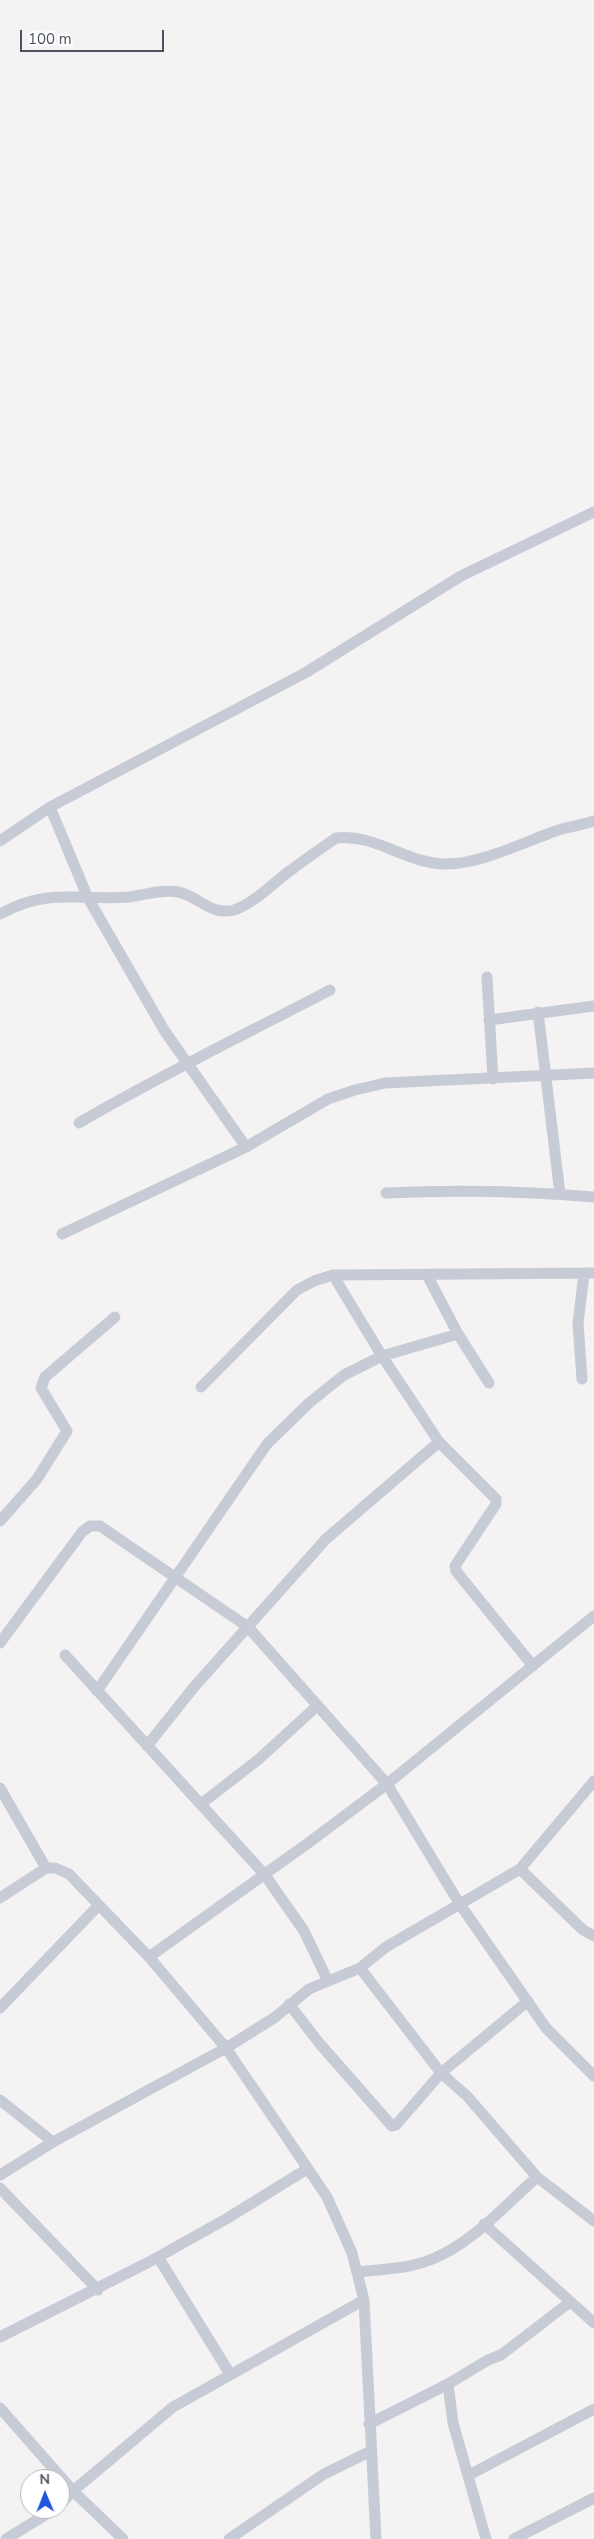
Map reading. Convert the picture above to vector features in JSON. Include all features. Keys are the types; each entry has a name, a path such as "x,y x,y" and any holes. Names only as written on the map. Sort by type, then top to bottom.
{"street":[{"path":"0,841 50,806 305,673 461,576 594,512"},
{"path":"50,806 88,898 164,1030 246,1148"},
{"path":"0,914 22,902 46,897 68,895 88,898 176,892 187,894 209,908 221,911 235,909 261,894 336,838 349,836 362,839 420,859 447,864 507,850 572,825 594,821"},
{"path":"487,977 493,1079"},
{"path":"79,1123 141,1087 189,1065 330,990"},
{"path":"490,1020 538,1012 594,1006"},
{"path":"538,1012 560,1194"},
{"path":"62,1234 246,1148 328,1100 355,1090 385,1083 594,1073"},
{"path":"386,1193 442,1190 594,1197"},
{"path":"201,1386 297,1290 314,1281 333,1275 589,1274 578,1323 582,1379"},
{"path":"333,1275 382,1356 439,1442 496,1499 496,1504 457,1560 456,1572 534,1666"},
{"path":"427,1275 458,1334 489,1383"},
{"path":"0,1521 37,1479 67,1430 42,1388 45,1377 115,1317"},
{"path":"97,1691 267,1444 309,1403 344,1376 382,1356 458,1334"},
{"path":"147,1746 194,1687 326,1539 439,1442"},
{"path":"0,1643 82,1532 90,1526 100,1526 248,1627 386,1784 459,1902 546,2028 594,2076"},
{"path":"149,1956 265,1875 386,1784 594,1616"},
{"path":"65,1655 265,1875 304,1931 328,1981"},
{"path":"201,1804 259,1759 317,1706"},
{"path":"0,2175 54,2142 226,2048 274,2018 309,1989 360,1968 386,1946 459,1902 520,1869 594,1781"},
{"path":"0,1788 46,1868"},
{"path":"0,1898 46,1868 55,1868 69,1874 98,1906 149,1956 226,2048 326,2197 352,2253 364,2300 376,2539"},
{"path":"520,1869 583,1930 594,1936"},
{"path":"0,2008 98,1906"},
{"path":"360,1968 441,2073 467,2096 537,2177 594,2220"},
{"path":"289,2004 389,2124 396,2125 441,2073 528,2001"},
{"path":"0,2100 54,2142"},
{"path":"0,2337 98,2290 158,2257 226,2219 307,2168"},
{"path":"358,2272 401,2268 430,2260 459,2245 537,2177"},
{"path":"0,2188 98,2290"},
{"path":"484,2224 594,2323"},
{"path":"158,2257 230,2374"},
{"path":"70,2494 173,2407 364,2300"},
{"path":"369,2424 448,2384 488,2360 501,2355 570,2302"},
{"path":"448,2384 453,2423 486,2539"},
{"path":"0,2408 73,2491 123,2539"},
{"path":"469,2475 594,2409"},
{"path":"229,2539 324,2474 371,2451"},
{"path":"514,2539 594,2498"},
{"path":"6,2539 39,2519"}]}
